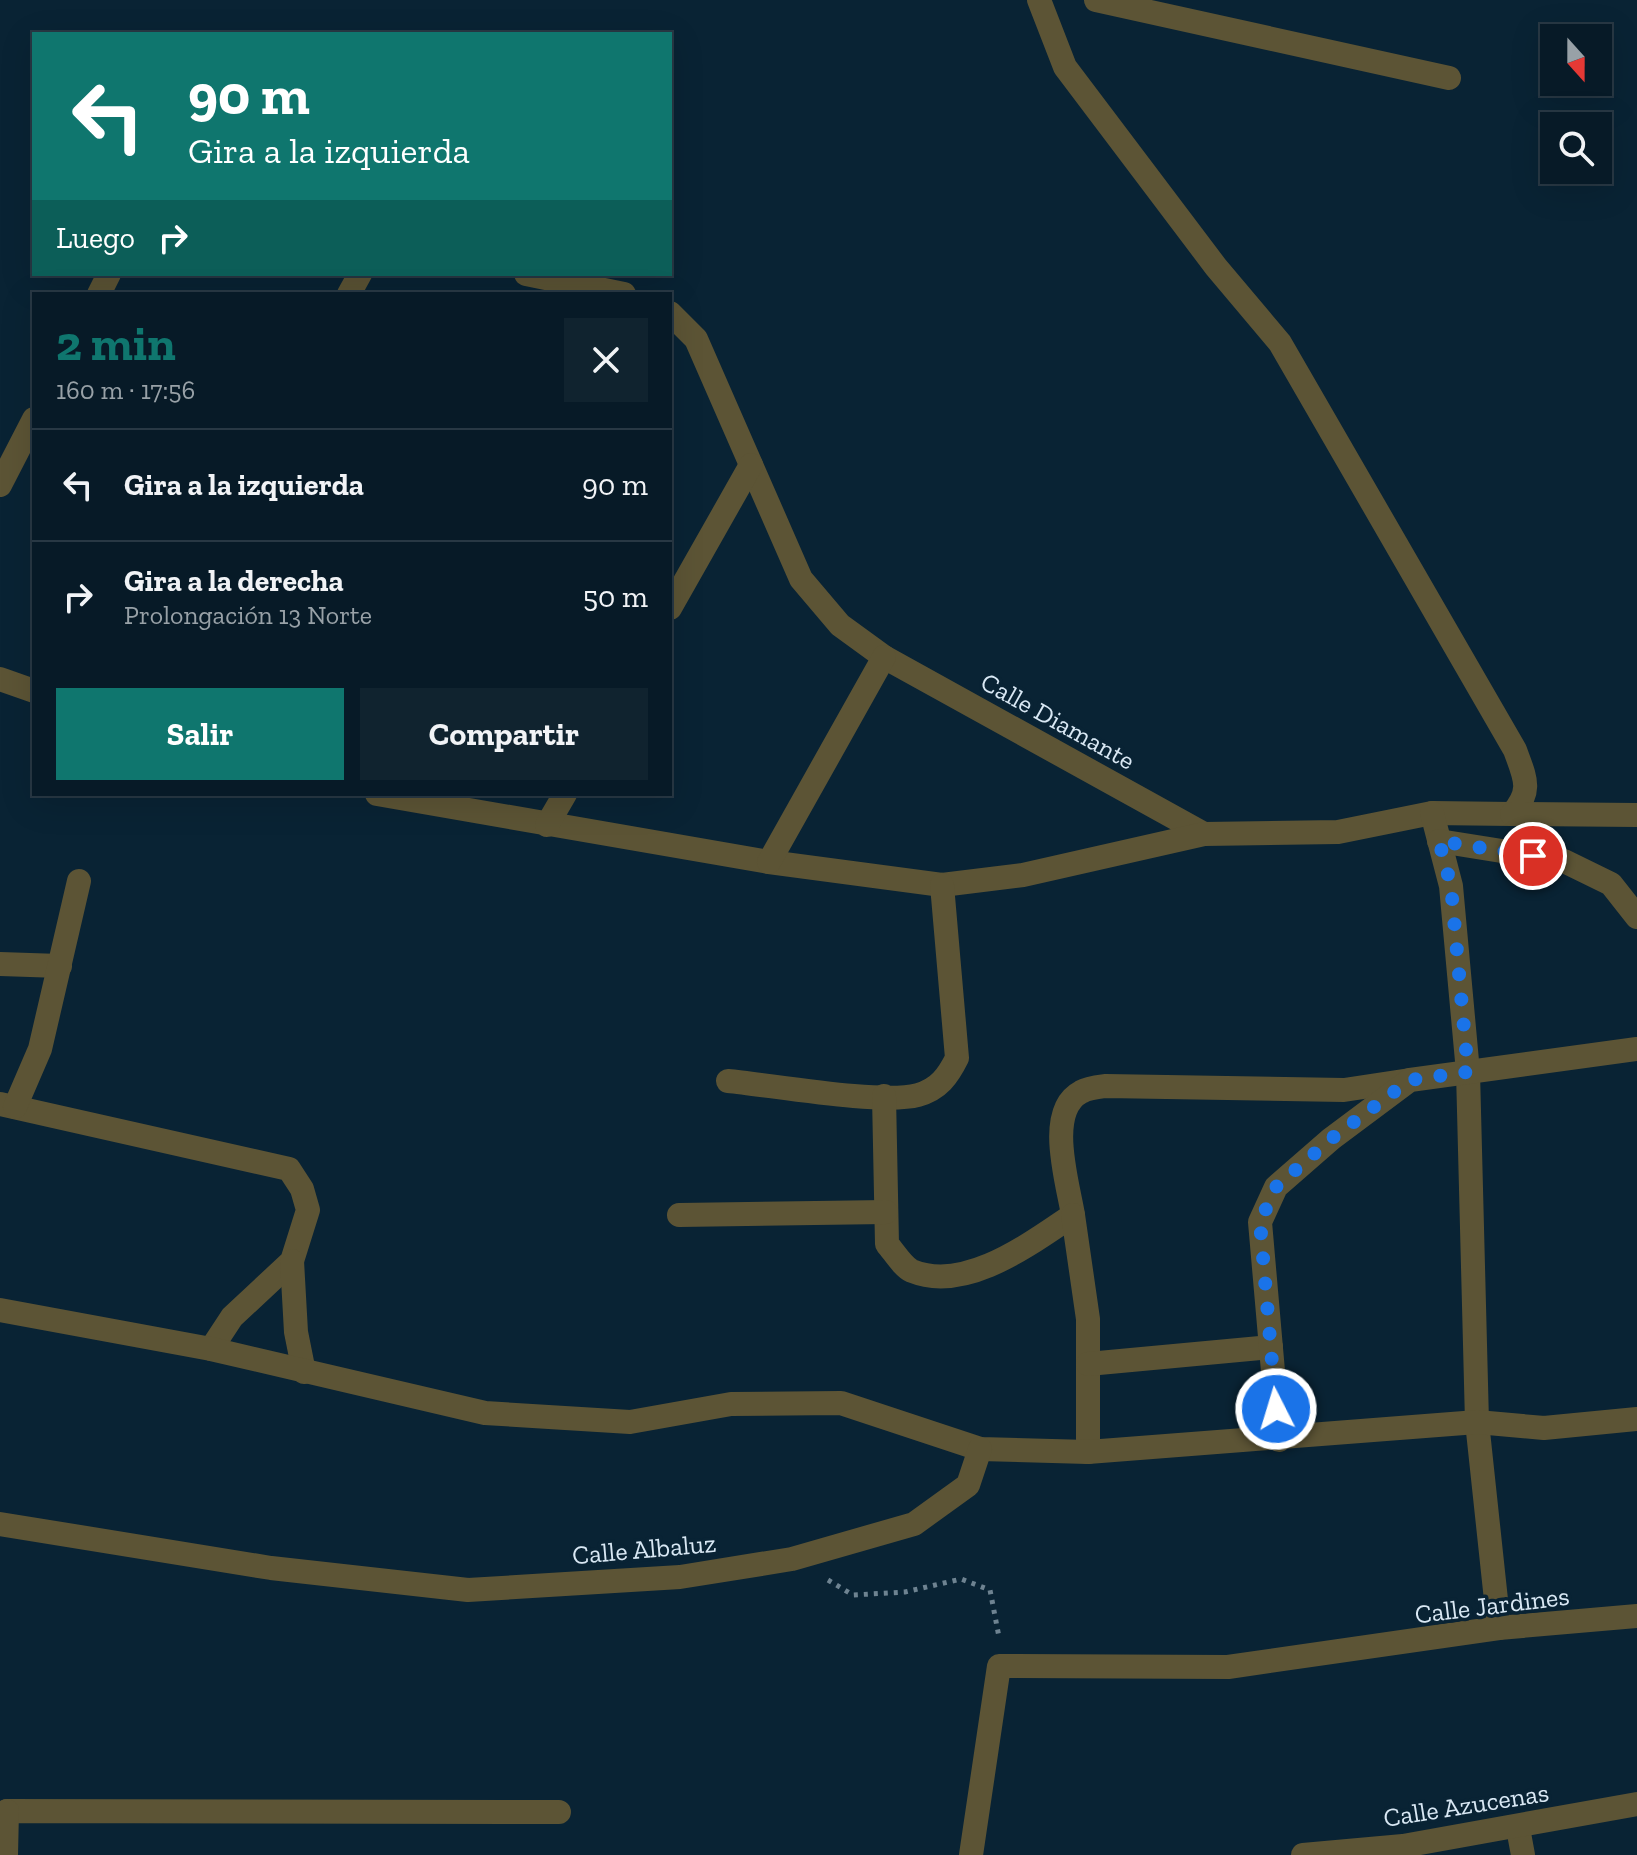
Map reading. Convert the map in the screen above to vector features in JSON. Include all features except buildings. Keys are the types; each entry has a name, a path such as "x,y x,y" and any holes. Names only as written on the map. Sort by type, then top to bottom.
{"street":[{"path":"1039,0 1065,67 1216,267 1280,343 1458,647 1515,750 1526,780 1525,799 1512,814"},
{"path":"1096,0 1449,78"},
{"path":"536,276 615,292"},
{"name":"Calle Diamante","path":"672,315 696,339 801,579 840,625 884,657 1204,834"},
{"path":"0,485 32,423"},
{"path":"672,604 751,465"},
{"path":"769,862 884,657"},
{"path":"0,679 32,690"},
{"path":"388,796 769,862 942,885 1023,875 1204,834 1338,832 1432,813 1637,815"},
{"path":"547,825 564,796"},
{"path":"1432,813 1451,886 1468,1072 1477,1422 1499,1628"},
{"path":"1439,841 1564,861 1611,884 1637,917"},
{"path":"79,881 40,1049 8,1105 289,1169 302,1189 308,1210 292,1261 296,1332 304,1372"},
{"path":"728,1081 884,1096 918,1095 945,1081 957,1058 942,885"},
{"path":"0,964 60,966"},
{"path":"1088,1452 1088,1319 1060,1136 1065,1107 1081,1091 1106,1086 1344,1090 1637,1049"},
{"path":"1279,1440 1260,1222 1276,1187 1331,1139 1410,1080"},
{"path":"884,1096 887,1244 910,1271 937,1277 969,1272 1036,1239 1073,1215"},
{"path":"679,1215 886,1212"},
{"path":"211,1349 232,1317 292,1261"},
{"path":"0,1310 211,1349 485,1413 630,1422 731,1404 841,1403 980,1449 1088,1452 1279,1440 1477,1422 1544,1428 1637,1419"},
{"path":"1088,1364 1271,1347"},
{"name":"Calle Albaluz","path":"0,1524 271,1568 468,1590 680,1577 792,1559 914,1524 968,1485 980,1449"},
{"name":"Calle Jardines","path":"999,1666 1228,1667 1499,1628 1637,1616"},
{"path":"971,1855 999,1666"},
{"name":"Calle Azucenas","path":"1303,1855 1403,1846 1518,1828 1637,1804"},
{"path":"6,1855 4,1813 559,1812"},
{"path":"1518,1828 1523,1855"}],"path":[{"path":"792,1559 853,1595 905,1592 961,1579 990,1590 999,1629 999,1666"}],"route":[{"path":"1276,1409 1260,1222 1276,1187 1331,1139 1410,1080 1468,1072 1451,886 1439,841 1533,856"}]}
